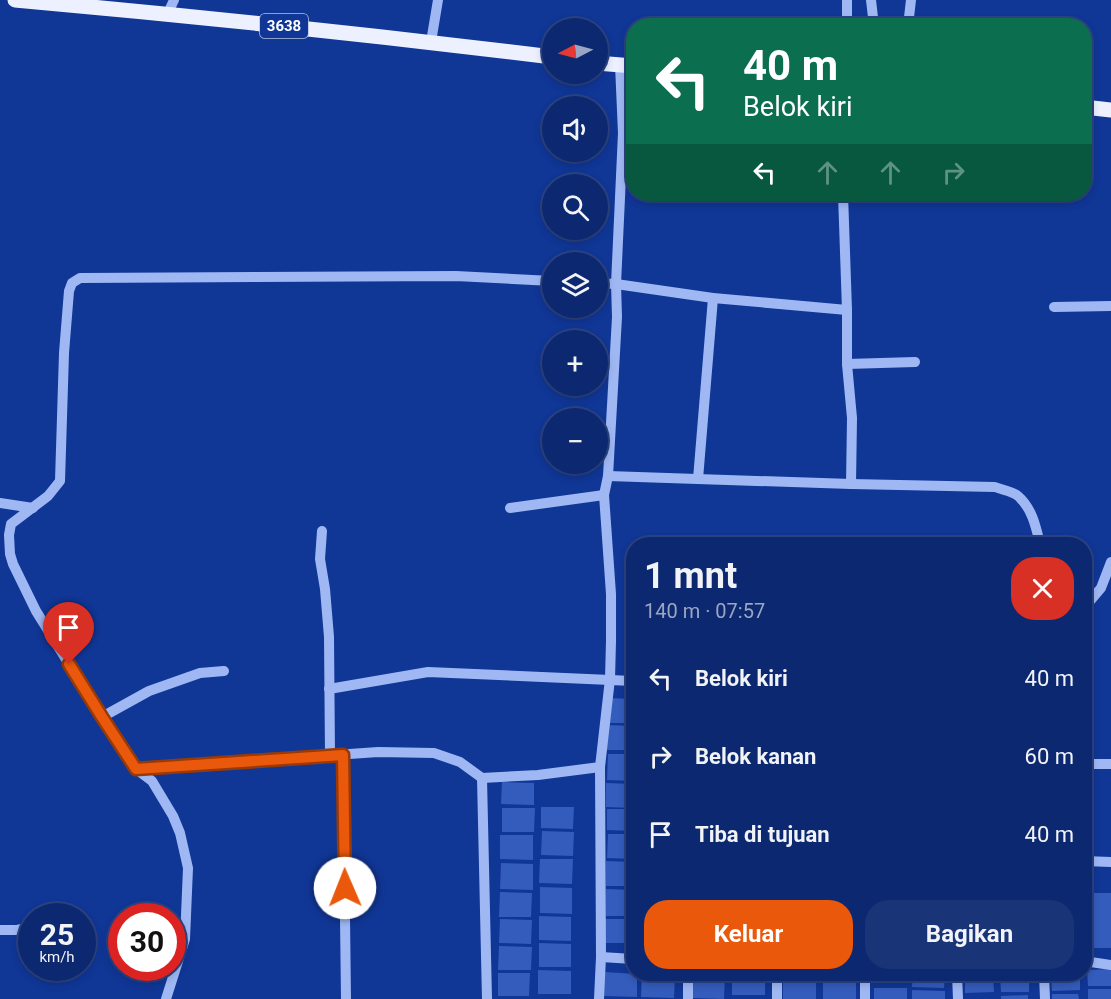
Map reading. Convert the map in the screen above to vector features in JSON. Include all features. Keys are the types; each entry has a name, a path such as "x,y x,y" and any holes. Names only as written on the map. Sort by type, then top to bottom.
{"main road":[{"name":"3638","path":"15,0 171,7 542,56"},
{"path":"608,64 626,66"},
{"path":"1092,108 1111,110"}],"street":[{"path":"431,42 438,0"},
{"path":"847,0 847,18"},
{"path":"871,0 873,18"},
{"path":"909,18 910,0"},
{"path":"599,999 601,957 600,767 610,679 611,594 604,495 608,476 617,317 616,284 626,83"},
{"path":"843,201 848,310 847,364 852,418 851,484"},
{"path":"166,999 185,939 188,868 180,833 173,816 152,781 136,769 36,611 10,554 11,524 48,496 60,481 64,353 69,291 72,283 80,278 456,276 542,280"},
{"path":"608,284 713,298 848,310"},
{"path":"698,478 713,298"},
{"path":"1054,307 1111,306"},
{"path":"847,364 915,362"},
{"path":"608,476 994,488 1017,494 1029,509 1038,537"},
{"path":"510,508 604,495"},
{"path":"0,503 33,508"},
{"path":"322,531 320,559 329,637 330,756"},
{"path":"1092,599 1101,588 1111,562"},
{"path":"102,717 149,690 200,673 224,670"},
{"path":"330,689 428,672 626,680"},
{"path":"136,769 378,752 434,753 460,762 482,778 538,775 600,767"},
{"path":"343,755 346,999"},
{"path":"1092,764 1111,764"},
{"path":"482,778 488,999"},
{"path":"1092,861 1111,862"},
{"path":"0,930 18,930"},
{"path":"601,957 626,959"},
{"path":"1092,962 1111,965"},
{"path":"688,981 688,999"},
{"path":"777,981 777,999"},
{"path":"865,981 865,999"},
{"path":"957,981 958,999"},
{"path":"1044,981 1045,999"}],"building":[{"path":"609,698 626,699 626,723 609,723"},
{"path":"607,725 626,726 626,750 607,750"},
{"path":"608,754 626,754 626,781 607,780"},
{"path":"502,782 534,783 534,805 501,804"},
{"path":"606,783 626,784 626,808 606,807"},
{"path":"541,807 574,807 573,829 541,828"},
{"path":"502,808 535,808 534,832 502,832"},
{"path":"607,809 626,809 626,831 607,830"},
{"path":"542,831 574,832 573,856 541,855"},
{"path":"608,834 626,834 626,859 607,858"},
{"path":"500,835 533,835 533,860 500,859"},
{"path":"540,859 573,859 572,884 539,883"},
{"path":"606,861 626,862 626,886 606,886"},
{"path":"501,863 533,864 533,890 500,889"},
{"path":"540,887 572,888 572,914 540,913"},
{"path":"606,889 626,890 626,916 606,916"},
{"path":"500,892 532,893 531,917 499,917"},
{"path":"1092,893 1111,893 1111,948 1092,948"},
{"path":"539,916 571,917 571,941 539,940"},
{"path":"500,919 532,920 531,944 499,943"},
{"path":"605,919 626,919 626,943 605,943"},
{"path":"539,943 571,944 571,967 539,967"},
{"path":"499,946 532,947 531,970 498,970"},
{"path":"1111,969 1111,986 1088,986 1088,981 1092,981 1092,970"},
{"path":"538,970 571,971 571,994 538,994"},
{"path":"604,972 626,973 626,981 637,981 637,997 604,996"},
{"path":"498,973 530,973 529,996 498,996"},
{"path":"642,981 675,981 674,998 641,997"},
{"path":"692,981 725,981 724,999 692,998"},
{"path":"732,981 765,981 765,995 732,995"},
{"path":"783,981 816,981 816,999 783,999"},
{"path":"823,981 856,981 856,999 823,999"},
{"path":"912,981 944,981 944,988 912,987"},
{"path":"965,981 993,981 994,992 965,993"},
{"path":"1000,981 1029,981 1029,992 1001,992"},
{"path":"1051,981 1080,981 1080,990 1052,991"},
{"path":"874,988 907,988 907,999 874,999"},
{"path":"1088,989 1111,989 1111,999 1088,999"},
{"path":"912,990 945,991 945,999 912,999"},
{"path":"1052,994 1078,994 1079,999 1052,999"},
{"path":"1028,995 1028,999 1001,999 1001,996"}],"route":[{"path":"69,664 136,769 343,755 345,888"}]}
